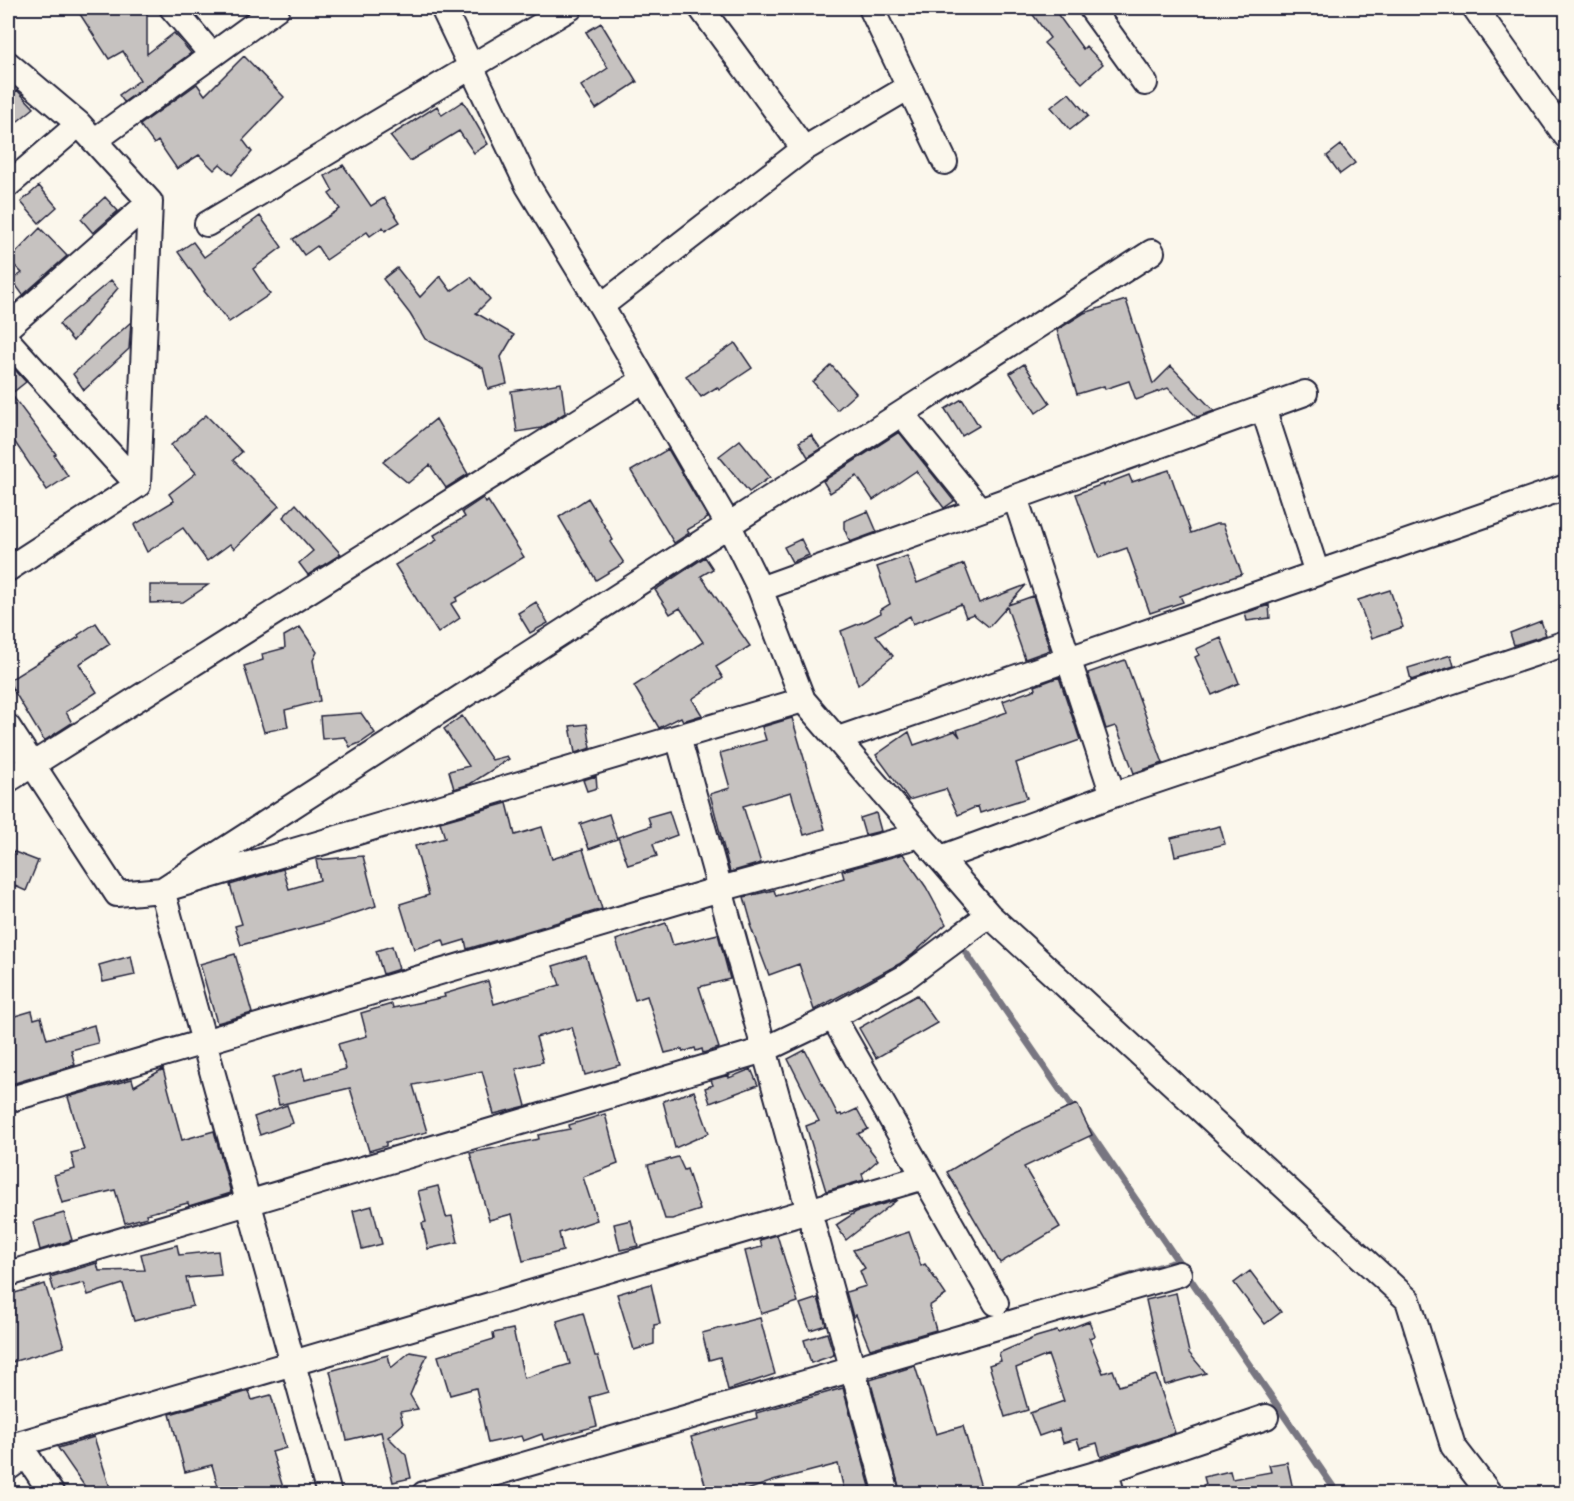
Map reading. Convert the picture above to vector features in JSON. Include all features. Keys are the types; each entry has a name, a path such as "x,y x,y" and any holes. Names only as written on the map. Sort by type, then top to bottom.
{"street":[{"path":"172,8 212,55"},
{"path":"8,185 86,133 212,55 277,8"},
{"path":"443,8 528,186 729,526 760,589 803,700 989,915 1408,1300 1453,1446 1490,1494"},
{"path":"207,224 570,8"},
{"path":"701,8 804,149"},
{"path":"871,8 945,162"},
{"path":"1091,8 1145,83"},
{"path":"1475,8 1566,136"},
{"path":"8,64 86,133 150,202 138,485"},
{"path":"601,306 804,149 909,87"},
{"path":"8,327 150,202"},
{"path":"162,890 1152,252"},
{"path":"8,341 138,485"},
{"path":"8,780 644,380"},
{"path":"760,589 1305,393"},
{"path":"1263,408 1317,573"},
{"path":"902,414 981,510"},
{"path":"8,569 138,485"},
{"path":"838,740 1566,487"},
{"path":"1016,497 1113,795"},
{"path":"940,858 1113,795 1566,643"},
{"path":"8,727 117,894 162,890 803,700"},
{"path":"678,737 887,1494"},
{"path":"8,1100 720,889 920,835"},
{"path":"162,890 329,1494"},
{"path":"8,1274 764,1050 833,1017 907,976 989,915"},
{"path":"833,1017 996,1304"},
{"path":"52,1494 15,1454 293,1363 924,1177"},
{"path":"424,1494 1179,1274"},
{"path":"1027,1494 1109,1482 1266,1417"}],"building":[{"path":"76,8 147,8 147,54 174,33 191,53 124,102 119,95 140,80 123,51 109,59"},
{"path":"1028,8 1053,8 1083,49 1086,46 1103,64 1082,83 1044,43 1050,38"},
{"path":"601,23 637,82 596,109 581,86 608,68 586,32"},
{"path":"244,56 284,97 243,140 252,152 232,175 220,164 214,170 199,155 177,169 158,141 154,144 140,125 197,84 205,95"},
{"path":"17,90 34,108 8,129 8,99"},
{"path":"1069,93 1088,116 1070,130 1051,107"},
{"path":"463,101 488,144 474,153 459,131 410,161 390,136 437,106 442,115"},
{"path":"1341,145 1355,163 1340,174 1327,156"},
{"path":"343,165 371,206 384,198 400,222 385,231 383,227 370,236 367,232 326,260 317,246 304,255 293,239 340,209 329,194 333,191 325,176"},
{"path":"39,186 57,207 39,223 21,202"},
{"path":"105,197 118,211 93,233 81,219"},
{"path":"260,216 282,247 253,269 270,294 229,322 204,291 178,252 193,242 204,257"},
{"path":"40,228 67,256 23,295 12,280 22,273 9,260"},
{"path":"397,268 420,297 440,276 451,291 471,277 490,299 476,313 514,335 501,357 507,384 488,389 483,368 425,339 410,314 383,279"},
{"path":"111,280 118,288 73,341 59,324"},
{"path":"1126,300 1153,384 1171,366 1214,411 1197,417 1168,388 1136,400 1129,381 1105,389 1104,386 1077,394 1057,330 1084,313"},
{"path":"131,322 129,349 84,390 73,374"},
{"path":"735,343 752,368 719,390 717,387 701,397 686,376"},
{"path":"8,362 26,382 11,394 56,454 54,455 68,476 47,490 8,432"},
{"path":"1024,364 1050,403 1036,413 1010,373"},
{"path":"831,365 856,393 837,410 813,382"},
{"path":"561,383 565,413 541,428 517,432 511,391"},
{"path":"962,399 979,426 962,436 945,409"},
{"path":"206,415 242,452 233,460 279,506 234,549 230,544 207,561 183,528 147,552 134,525 174,501 169,494 196,473 171,445"},
{"path":"436,419 468,474 446,488 430,465 408,483 383,462"},
{"path":"899,432 954,501 944,508 916,471 873,500 857,476 830,493 823,481"},
{"path":"811,435 821,449 808,457 799,442"},
{"path":"740,440 770,477 749,492 719,456"},
{"path":"668,449 708,518 687,530 689,533 674,543 631,471"},
{"path":"1169,470 1191,533 1216,524 1223,524 1242,574 1180,596 1183,602 1150,613 1127,548 1099,558 1076,494 1103,484 1104,486 1129,475 1132,482"},
{"path":"483,498 486,503 488,501 524,557 456,598 457,601 451,604 460,618 438,633 395,565 437,540 434,535 465,517 462,512"},
{"path":"588,498 613,540 610,542 624,563 596,580 559,517"},
{"path":"296,504 341,554 308,575 299,563 313,551 283,517"},
{"path":"868,511 877,532 850,542 844,528 844,521"},
{"path":"801,539 809,555 792,562 784,547"},
{"path":"907,556 917,583 964,564 979,603 1026,585 1008,605 1033,596 1050,650 1025,659 1007,607 989,627 973,614 966,617 961,604 913,624 910,616 876,635 893,656 858,685 841,631 881,613 880,610 890,604 877,567"},
{"path":"705,557 713,569 701,576 750,646 716,667 723,678 692,699 702,715 683,721 681,717 659,728 634,686 703,642 680,608 670,614 655,590"},
{"path":"150,585 208,585 183,602 150,603"},
{"path":"1390,590 1403,627 1372,638 1358,600"},
{"path":"536,602 548,623 530,633 518,613"},
{"path":"1269,605 1270,618 1247,621 1245,613"},
{"path":"1541,621 1546,635 1514,645 1510,633"},
{"path":"96,623 110,644 79,664 97,692 66,712 72,723 44,741 8,681 79,637 78,635"},
{"path":"300,627 317,652 313,660 320,701 285,710 288,727 264,732 244,666 263,660 262,654 285,648 284,636"},
{"path":"1221,638 1239,683 1212,695 1195,657 1199,655 1196,649"},
{"path":"1451,655 1454,666 1411,680 1408,668"},
{"path":"1125,660 1163,763 1134,773 1117,728 1115,726 1106,729 1088,673"},
{"path":"1059,677 1080,740 1016,763 1027,798 980,813 978,806 958,815 946,789 909,800 876,755 909,732 914,745 955,731 960,737 957,730 1007,712 1003,701 1036,689 1035,686"},
{"path":"361,713 375,733 362,742 350,747 345,737 322,739 320,716"},
{"path":"462,716 492,760 507,756 509,759 470,784 454,789 449,771 469,766 444,729"},
{"path":"792,718 825,829 804,835 791,792 743,806 761,863 730,872 710,794 730,788 720,753 766,740 762,727"},
{"path":"587,724 591,748 575,753 570,726"},
{"path":"596,776 597,788 587,791 583,780"},
{"path":"507,803 515,835 542,827 552,859 583,849 602,909 467,949 465,940 445,946 443,940 414,949 400,904 429,895 415,846 445,838 440,822"},
{"path":"669,811 677,835 653,844 657,856 628,865 618,837 651,826 648,817"},
{"path":"876,813 881,831 865,835 860,818"},
{"path":"609,814 617,839 589,849 580,824"},
{"path":"1220,826 1225,844 1175,856 1171,838"},
{"path":"12,851 38,861 26,891 8,883 8,863"},
{"path":"903,854 926,887 946,924 913,954 899,964 814,1010 799,964 769,975 750,925 752,925 744,897 774,890 776,896 806,887 807,889 844,878 842,871"},
{"path":"363,856 376,906 331,921 241,945 235,926 242,924 230,885 283,869 289,889 320,880 316,860"},
{"path":"666,923 673,945 718,934 730,979 699,987 719,1048 703,1053 702,1049 696,1051 695,1048 683,1052 682,1049 665,1053 647,996 635,1000 616,940"},
{"path":"392,946 399,969 383,974 376,951"},
{"path":"235,954 252,1013 217,1023 200,964"},
{"path":"131,956 135,975 103,982 99,965"},
{"path":"586,956 620,1065 585,1075 572,1027 536,1037 543,1062 516,1069 526,1106 494,1114 482,1071 413,1085 427,1132 386,1142 386,1146 369,1151 350,1088 279,1105 272,1078 302,1069 305,1080 346,1069 338,1044 367,1036 361,1013 392,1004 393,1008 445,997 444,994 488,981 494,1004 560,985 553,966"},
{"path":"917,995 937,1023 876,1058 859,1028"},
{"path":"32,1011 34,1019 41,1017 47,1039 94,1025 98,1043 71,1050 75,1065 8,1085 8,1018"},
{"path":"805,1050 838,1115 842,1116 857,1109 868,1129 858,1134 878,1160 862,1174 864,1180 826,1191 806,1126 819,1121 788,1059"},
{"path":"163,1069 182,1140 214,1131 231,1193 189,1206 188,1203 146,1214 147,1217 125,1223 115,1190 62,1203 54,1175 75,1169 71,1153 84,1150 68,1097 132,1079 134,1086"},
{"path":"751,1069 758,1085 710,1103 705,1088 713,1085 711,1080 729,1075 729,1078"},
{"path":"694,1091 709,1133 675,1148 663,1101"},
{"path":"1077,1104 1092,1135 1024,1167 1060,1227 1000,1263 947,1172 1006,1137"},
{"path":"287,1105 293,1123 260,1135 254,1117"},
{"path":"605,1114 618,1164 583,1177 597,1220 559,1233 563,1251 523,1261 512,1214 489,1220 470,1153 539,1139 538,1135 570,1129 569,1125"},
{"path":"678,1157 684,1170 687,1169 700,1210 665,1219 648,1165"},
{"path":"438,1186 446,1217 452,1216 458,1242 428,1249 422,1223 426,1222 418,1191"},
{"path":"897,1200 846,1240 836,1225 856,1212"},
{"path":"372,1206 382,1244 362,1249 353,1211"},
{"path":"64,1213 72,1240 40,1250 33,1222"},
{"path":"631,1220 638,1246 620,1250 614,1224"},
{"path":"909,1232 921,1266 925,1264 946,1295 929,1306 936,1330 870,1349 856,1315 853,1317 846,1292 866,1286 860,1271 865,1268 853,1250"},
{"path":"777,1235 798,1302 761,1314 745,1251 762,1247 760,1240"},
{"path":"177,1245 179,1255 218,1251 221,1275 186,1278 193,1306 134,1321 123,1284 88,1295 84,1283 54,1291 50,1277 97,1263 99,1271 145,1270 141,1254"},
{"path":"1250,1271 1281,1312 1265,1324 1234,1283"},
{"path":"45,1284 64,1347 8,1363 8,1295"},
{"path":"651,1284 660,1324 654,1325 654,1344 634,1350 617,1294"},
{"path":"1176,1293 1189,1353 1206,1373 1165,1385 1146,1300"},
{"path":"818,1298 826,1325 810,1330 800,1304"},
{"path":"583,1313 608,1392 590,1397 597,1426 544,1440 542,1434 523,1441 521,1436 488,1443 476,1388 450,1395 438,1356 494,1339 493,1333 513,1329 524,1378 570,1364 557,1321"},
{"path":"760,1318 775,1374 728,1390 720,1357 709,1360 702,1333"},
{"path":"1089,1321 1095,1336 1089,1338 1103,1373 1113,1370 1119,1386 1156,1375 1175,1433 1101,1457 1097,1443 1080,1448 1077,1439 1063,1443 1059,1429 1039,1436 1030,1413 1064,1401 1048,1355 1016,1368 1028,1410 1005,1417 989,1365 1001,1361 999,1353 1036,1337 1057,1331 1058,1333"},
{"path":"827,1333 834,1355 811,1363 804,1340"},
{"path":"410,1352 427,1355 410,1395 418,1409 400,1412 403,1424 388,1437 406,1455 411,1478 393,1482 381,1432 347,1440 330,1371 388,1355 391,1368"},
{"path":"915,1366 936,1434 963,1426 983,1494 901,1494 870,1380"},
{"path":"843,1388 872,1494 845,1494 838,1464 773,1481 744,1491 745,1494 708,1494 691,1437 757,1418 756,1413"},
{"path":"249,1391 252,1400 271,1395 286,1448 272,1452 285,1494 220,1494 212,1465 185,1472 170,1414"},
{"path":"94,1437 112,1494 90,1494 58,1448"},
{"path":"1287,1462 1294,1494 1204,1494 1203,1485 1206,1484 1204,1477 1230,1471 1232,1479 1271,1472 1269,1465"}],"waterway":[{"path":"966,953 1076,1113"},
{"path":"1088,1130 1338,1494"},
{"path":"1117,1280 1178,1261"}]}
